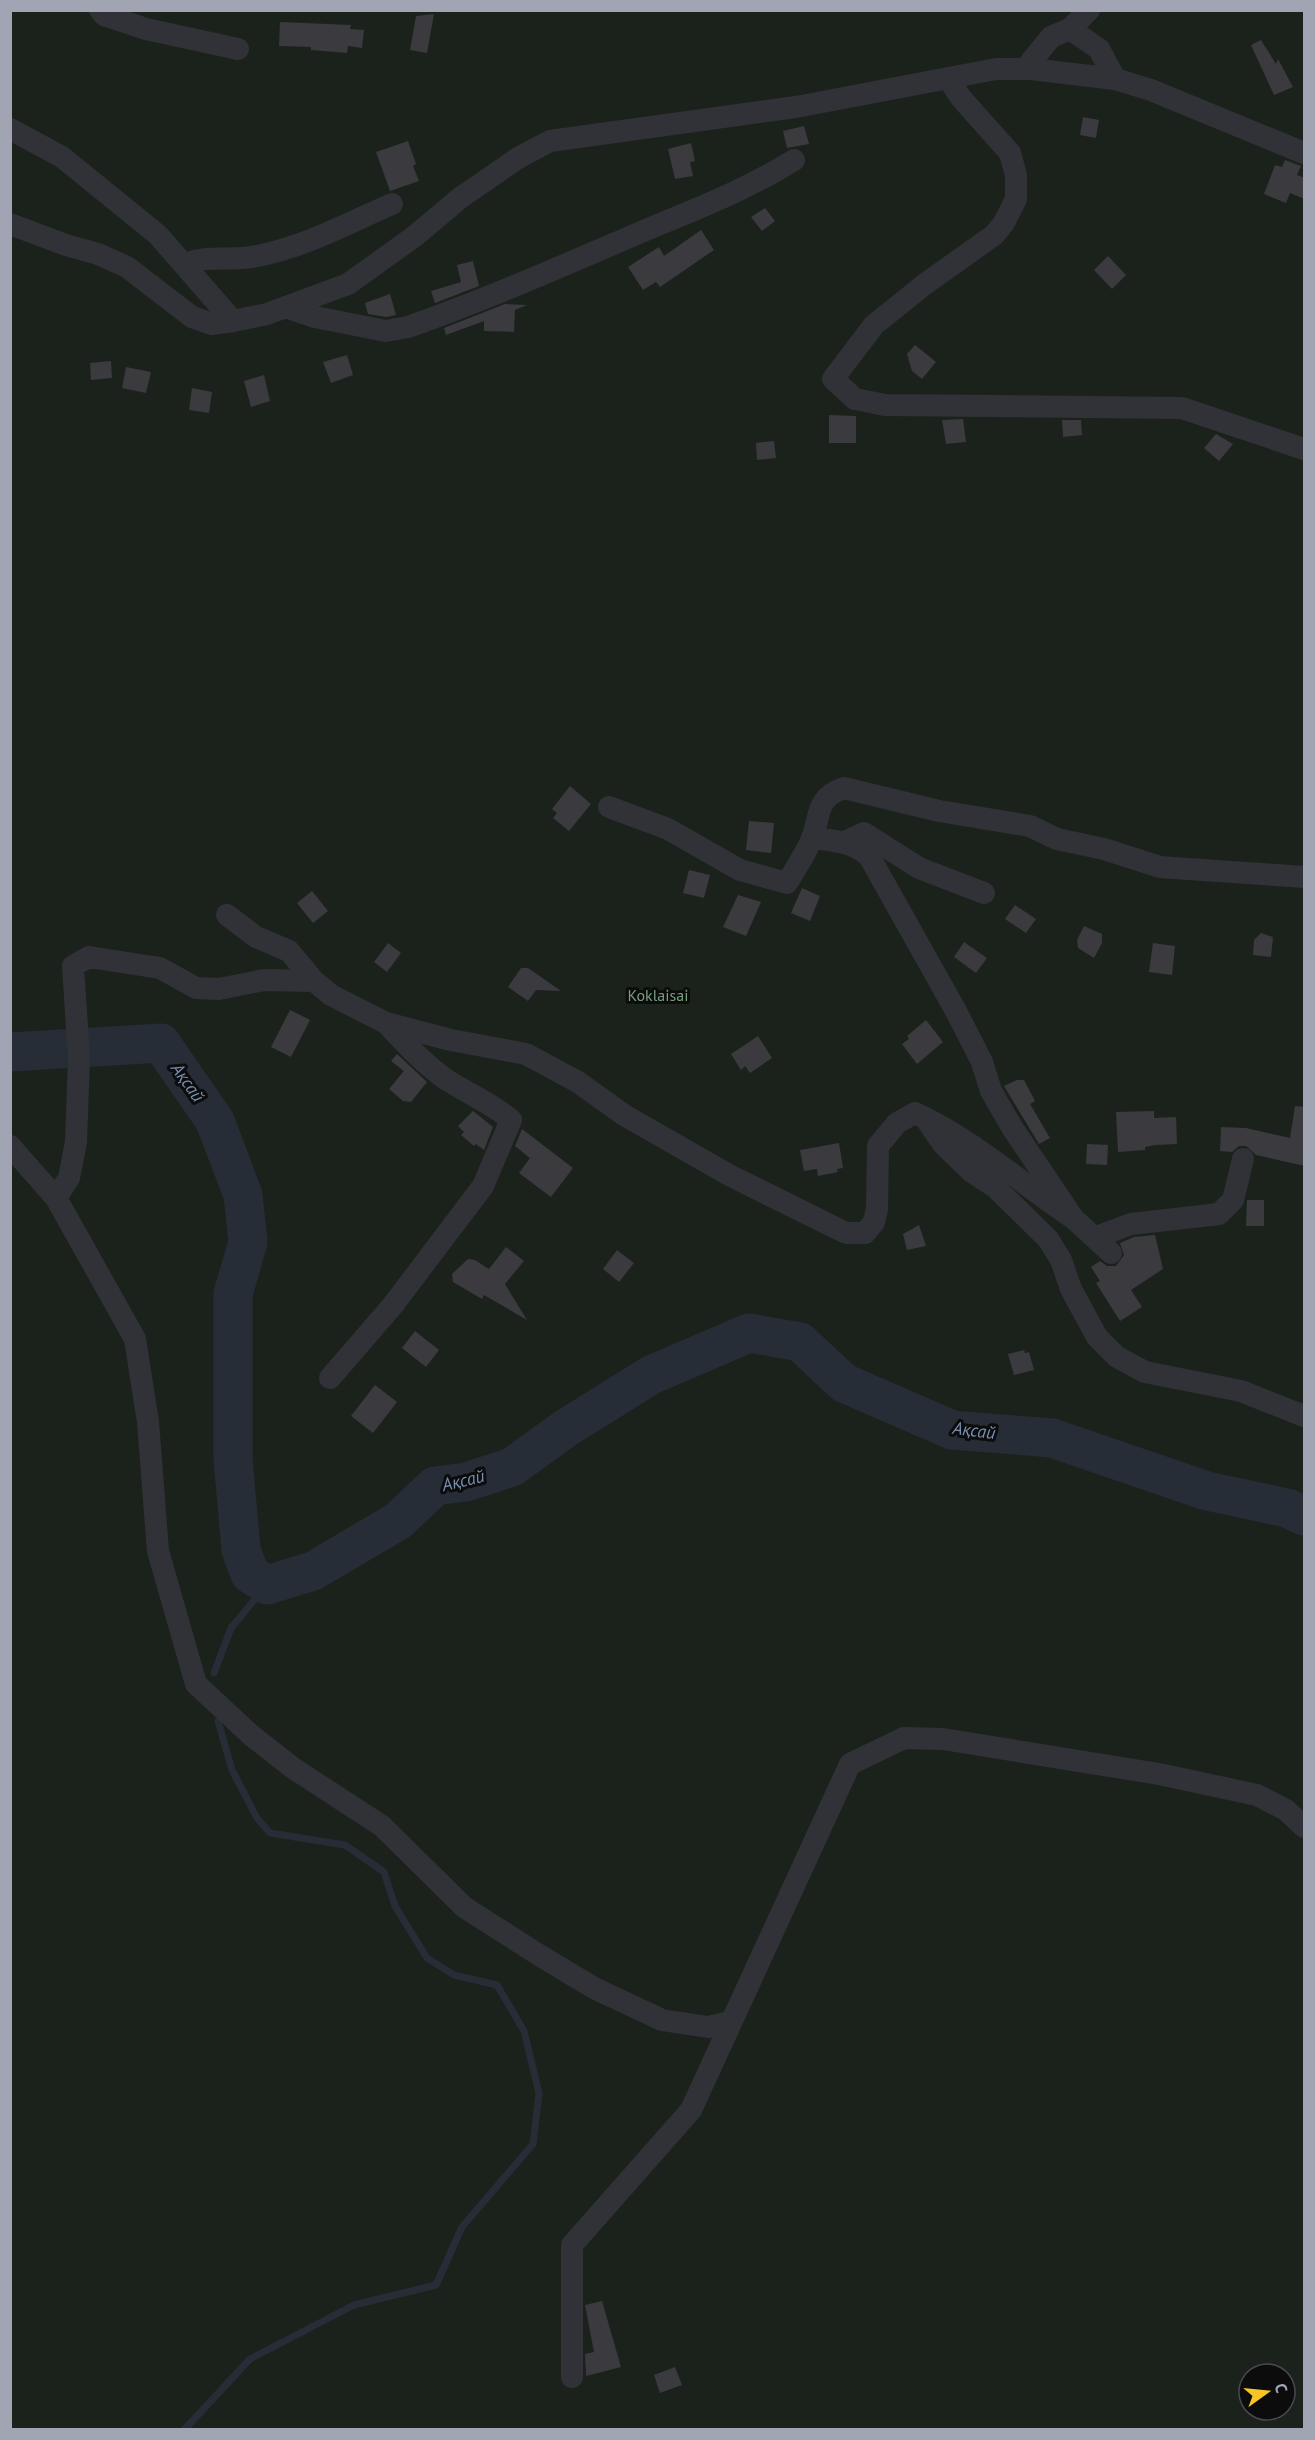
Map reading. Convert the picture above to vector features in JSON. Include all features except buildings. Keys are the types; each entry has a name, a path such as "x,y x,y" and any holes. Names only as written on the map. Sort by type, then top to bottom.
{"street":[{"path":"100,10 104,15 146,29 238,48"},
{"path":"1025,69 1051,37 1070,29 1089,10"},
{"path":"1070,29 1098,50 1115,79"},
{"path":"10,224 66,245 98,254 127,267 192,317 212,324 267,314 348,284 415,236 460,198 518,158 550,141 796,108 996,69 1025,69 1115,79 1151,90 1305,153"},
{"path":"948,78 961,98 1010,153 1016,175 1016,199 1004,223 994,235 925,284 874,325 833,379 855,399 885,405 1182,408 1305,449"},
{"path":"10,129 62,157 158,235 233,321"},
{"path":"286,307 315,317 386,331 408,327 573,263 774,173 794,160"},
{"path":"184,264 202,257 227,259 256,257 294,247 393,204"},
{"path":"609,807 668,829 740,870 787,884 812,838 823,803 831,792 844,788 939,811 1030,826 1057,839 1104,849 1160,867 1305,877"},
{"path":"845,842 864,833 919,868 984,893"},
{"path":"812,838 856,845 869,856 882,875 962,1023 982,1062 991,1091 1072,1218"},
{"path":"227,915 256,937 289,951 314,981 331,995 386,1023 451,1040 526,1054 578,1082 624,1115 729,1175 846,1233 865,1233 874,1222 879,1188 878,1146 897,1123 915,1113 976,1146 1072,1218 1103,1245 1131,1224 1219,1214 1233,1200 1243,1159"},
{"path":"56,1198 69,1178 76,1142 79,1058 73,966 88,957 160,968 196,988 219,989 264,980 314,981"},
{"path":"330,1378 393,1305 483,1186 512,1120 442,1076 386,1023"},
{"path":"925,1118 943,1144 972,1172 995,1187 1048,1239 1061,1260 1071,1289 1097,1337 1117,1357 1145,1372 1241,1391 1305,1416"},
{"path":"10,1146 56,1198 135,1339 148,1422 158,1551 196,1684 252,1736 293,1768 382,1826 464,1907 594,1988 662,2020 708,2027 730,2022"},
{"path":"572,2378 572,2245 691,2110 850,1764 904,1738 943,1739 1050,1756 1246,1793 1286,1810 1305,1827"}],"green space":[{"name":"Koklaisai","path":"11,11 1304,11 1304,2429 11,2429"}],"waterway":[{"name":"Ақсай","path":"10,1052 161,1043 215,1121 243,1195 248,1242 233,1294 233,1458 241,1550 250,1574 267,1585 313,1571 398,1521 435,1486 466,1482 512,1467 566,1428 651,1375 749,1333 800,1342 844,1383 952,1430 1052,1438 1207,1491 1287,1508 1304,1516"},
{"path":"214,1673 231,1628 267,1585"},
{"path":"184,2430 250,2359 354,2305 436,2285 462,2227 533,2144 539,2093 524,2031 497,1985 454,1975 427,1958 395,1906 384,1872 345,1845 270,1833 257,1818 232,1770 218,1721"}]}
